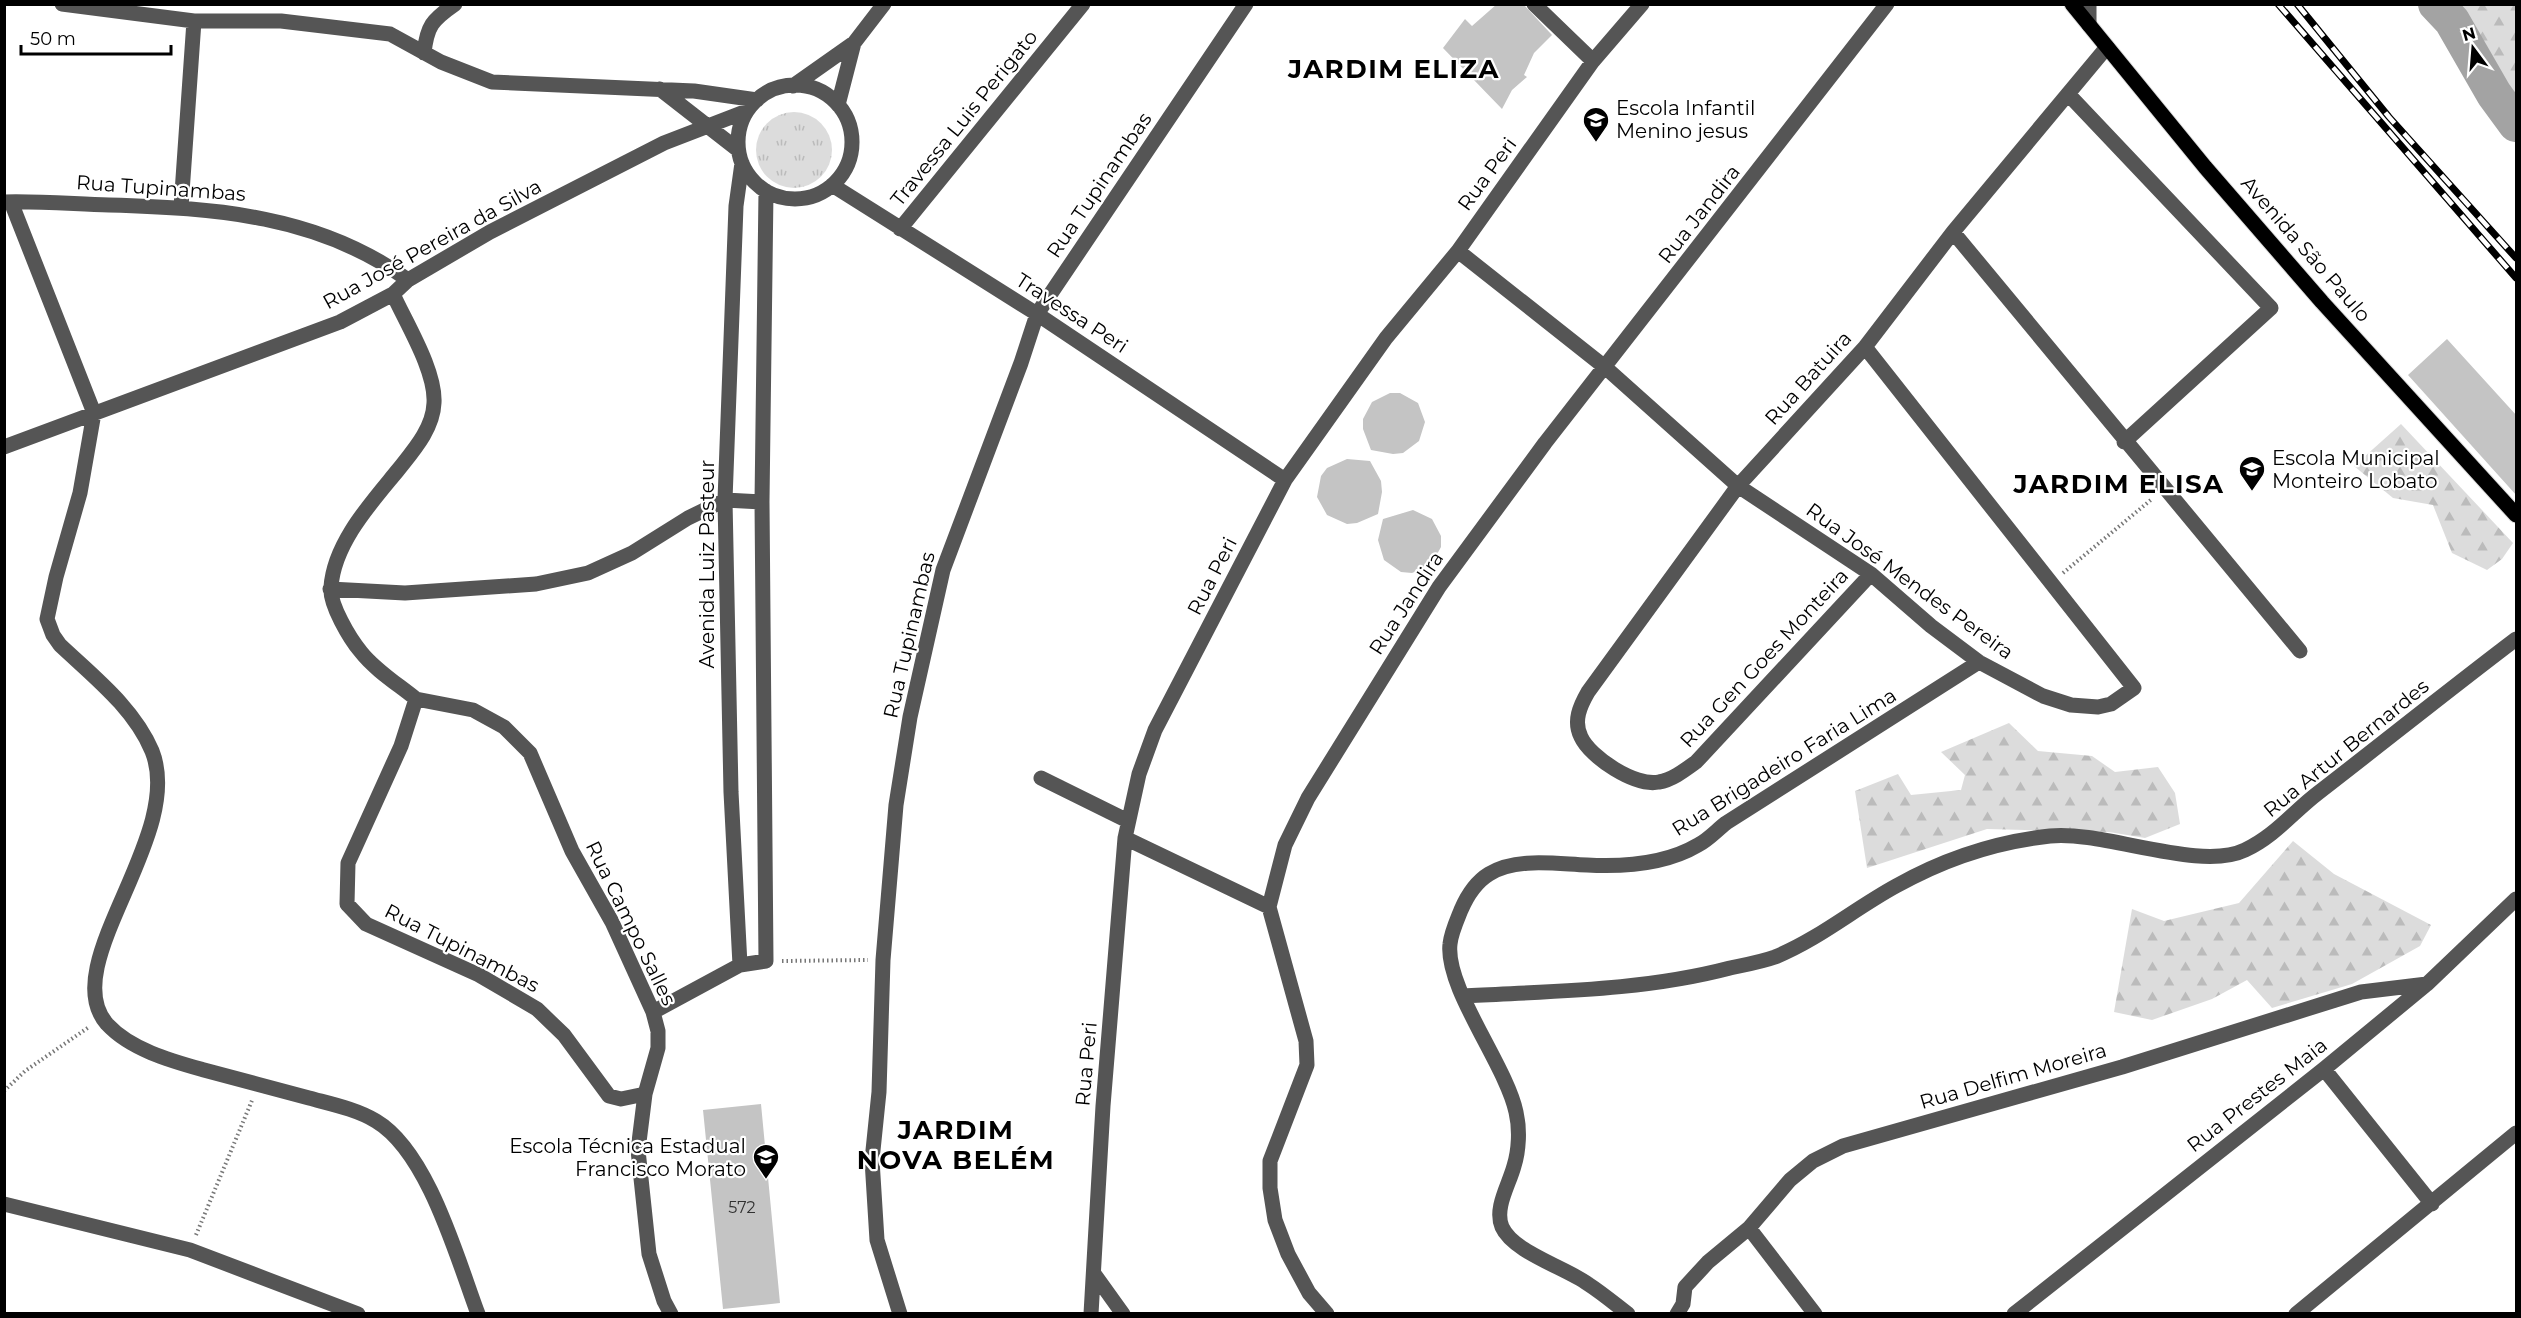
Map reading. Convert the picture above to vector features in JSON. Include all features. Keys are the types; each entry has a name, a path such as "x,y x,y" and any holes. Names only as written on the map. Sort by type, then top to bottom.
{"main road":[{"name":"Avenida São Paulo","path":"2072,4 2322,302 2517,515"}],"street":[{"path":"62,4 194,21 280,21 356,28 390,34 464,73 492,82 694,90 752,106"},
{"path":"424,53 426,31 437,17 455,4"},
{"path":"793,86 854,43 884,4"},
{"name":"Travessa Luis Perigato","path":"900,229 1083,4"},
{"name":"Rua Tupinambas","path":"900,1314 877,1240 872,1160 879,1092 883,960 896,805 910,717 943,570 1021,363 1037,314 1246,4"},
{"path":"1534,4 1593,61"},
{"name":"Rua Peri","path":"1091,1314 1103,1106 1125,838 1139,774 1155,730 1285,480 1386,338 1458,251 1593,61 1642,4"},
{"name":"Rua Jandira","path":"1327,1314 1309,1293 1288,1254 1275,1220 1270,1188 1270,1161 1307,1065 1306,1041 1269,908 1285,845 1308,798 1411,632 1460,558 1545,443 1606,368 1887,4"},
{"path":"2089,4 2089,25"},
{"path":"181,207 194,21"},
{"path":"838,105 854,43"},
{"name":"Rua Batuira","path":"1591,751 1580,736 1577,718 1584,699 1738,486 1865,346 1953,232 2107,47"},
{"path":"660,89 686,108 740,156 752,179 766,191 783,198 800,199 817,195 832,185 850,157 853,140 850,124 838,105 816,89 793,86 770,91 752,106 739,129 740,156"},
{"path":"2068,95 2271,308 2124,441"},
{"name":"Rua José Pereira da Silva","path":"4,447 340,322 393,294 408,280 490,232 664,142 752,106"},
{"name":"Avenida Luiz Pasteur","path":"740,156 736,206 725,500 730,792 740,965"},
{"name":"Travessa Peri","path":"832,185 1037,314 1285,480"},
{"path":"653,1012 740,965 766,961 762,502 766,191"},
{"path":"8,202 94,413 80,493 56,577 47,619 60,645 138,724 153,754 159,790 154,818 141,858 98,956 95,1001 107,1023 129,1040 162,1058 345,1108 376,1121 393,1135 419,1167 439,1209 478,1314"},
{"name":"Rua Tupinambas","path":"8,202 181,207 261,216 346,243 384,262 408,280"},
{"path":"1953,232 2300,651"},
{"name":"Rua José Mendes Pereira","path":"1458,251 1606,368 1738,486 1871,574 1931,626 1979,662 2043,696 2071,705 2098,707 2111,704 2134,688 2051,583"},
{"path":"393,294 431,378 435,403 431,422 414,450 369,505 349,537 336,563 330,589 343,624 362,653 416,699"},
{"path":"1865,346 2051,583"},
{"path":"330,589 405,593 536,584 588,573 633,553 688,518 725,500 762,502"},
{"name":"Rua Gen Goes Monteira","path":"1591,751 1620,772 1638,780 1657,783 1683,771 1696,762 1871,574"},
{"name":"Rua Artur Bernardes","path":"1463,996 1606,990 1664,983 1774,957 1827,932 1893,887 1934,866 1975,850 2018,841 2054,836 2189,854 2230,856 2271,836 2308,801 2517,639"},
{"name":"Rua Brigadeiro Faria Lima","path":"1628,1314 1588,1283 1513,1242 1503,1228 1500,1210 1515,1164 1518,1144 1516,1111 1463,996 1450,961 1450,944 1465,901 1489,874 1512,867 1545,863 1589,866 1631,864 1670,858 1699,845 1726,823 1979,662"},
{"name":"Rua Tupinambas","path":"416,699 401,746 348,863 347,904 366,924 487,980 537,1009 564,1035 609,1096 621,1099 645,1094"},
{"name":"Rua Campo Salles","path":"416,699 473,710 504,727 530,753 572,851 612,922 653,1012 658,1031 658,1048 645,1094 638,1150 649,1254 664,1301 672,1314"},
{"path":"1041,778 1128,822"},
{"path":"1125,838 1269,908"},
{"name":"Rua Prestes Maia","path":"2014,1314 2324,1069 2427,984 2515,903"},
{"name":"Rua Delfim Moreira","path":"1677,1314 1683,1304 1685,1287 1708,1262 1749,1227 1790,1180 1813,1161 1843,1146 2122,1067 2361,992 2427,984"},
{"path":"2324,1069 2433,1204"},
{"path":"2296,1314 2517,1133"},
{"path":"4,1204 190,1250 358,1314"},
{"path":"1749,1227 1815,1314"},
{"path":"1095,1275 1123,1314"}],"path":[{"path":"2051,583 2164,489"},
{"path":"766,961 883,960"},
{"path":"4,1091 25,1071 104,1017"},
{"path":"190,1250 258,1084"}],"green space":[{"path":"2450,5 2516,5 2516,108"},
{"path":"794,112 809,115 821,123 829,135 832,150 829,165 821,177 809,185 794,188 779,185 767,177 759,165 756,150 759,135 767,123 779,115"},
{"path":"2401,424 2513,543 2502,559 2487,570 2452,553 2433,505 2393,498 2354,466"},
{"path":"2009,723 2038,751 2092,756 2115,772 2158,767 2175,793 2180,824 2145,838 2109,832 1987,829 1867,868 1855,791 1898,774 1911,795 1961,790 1965,775 1941,752"},
{"path":"2293,841 2334,874 2431,925 2420,946 2352,984 2272,1008 2247,980 2212,999 2152,1020 2114,1012 2132,909 2164,921 2239,903"}],"building":[{"path":"1497,4 1523,4 1552,35 1534,53 1524,75 1527,77 1512,90 1502,109 1443,48 1465,19 1472,26"},
{"path":"2447,339 2517,416 2517,496 2408,375"},
{"path":"1390,393 1400,393 1418,403 1425,422 1419,441 1403,453 1393,454 1371,450 1363,429 1363,419 1372,402"},
{"path":"1347,459 1370,461 1381,481 1382,492 1378,514 1357,523 1347,524 1327,515 1317,497 1321,476 1327,468"},
{"path":"1413,510 1432,519 1441,536 1441,547 1431,565 1412,573 1401,572 1384,560 1378,540 1383,519"},
{"path":"761,1104 780,1303 723,1309 703,1110"}],"waterway":[{"path":"2436,4 2452,21 2494,94 2516,124"}],"railway":[{"path":"2278,4 2516,278"},
{"path":"2297,4 2389,117 2516,258"}],"place":[{"name":"Escola Infantil Menino jesus","path":"1596,143"},
{"name":"Escola Municipal Monteiro Lobato","path":"2252,492"},
{"name":"Escola Técnica Estadual Francisco Morato","path":"766,1180"}],"district":[{"name":"JARDIM ELIZA","path":"1394,69"},
{"name":"JARDIM ELISA","path":"2119,484"},
{"name":"JARDIM NOVA BELÉM","path":"956,1145"}]}
